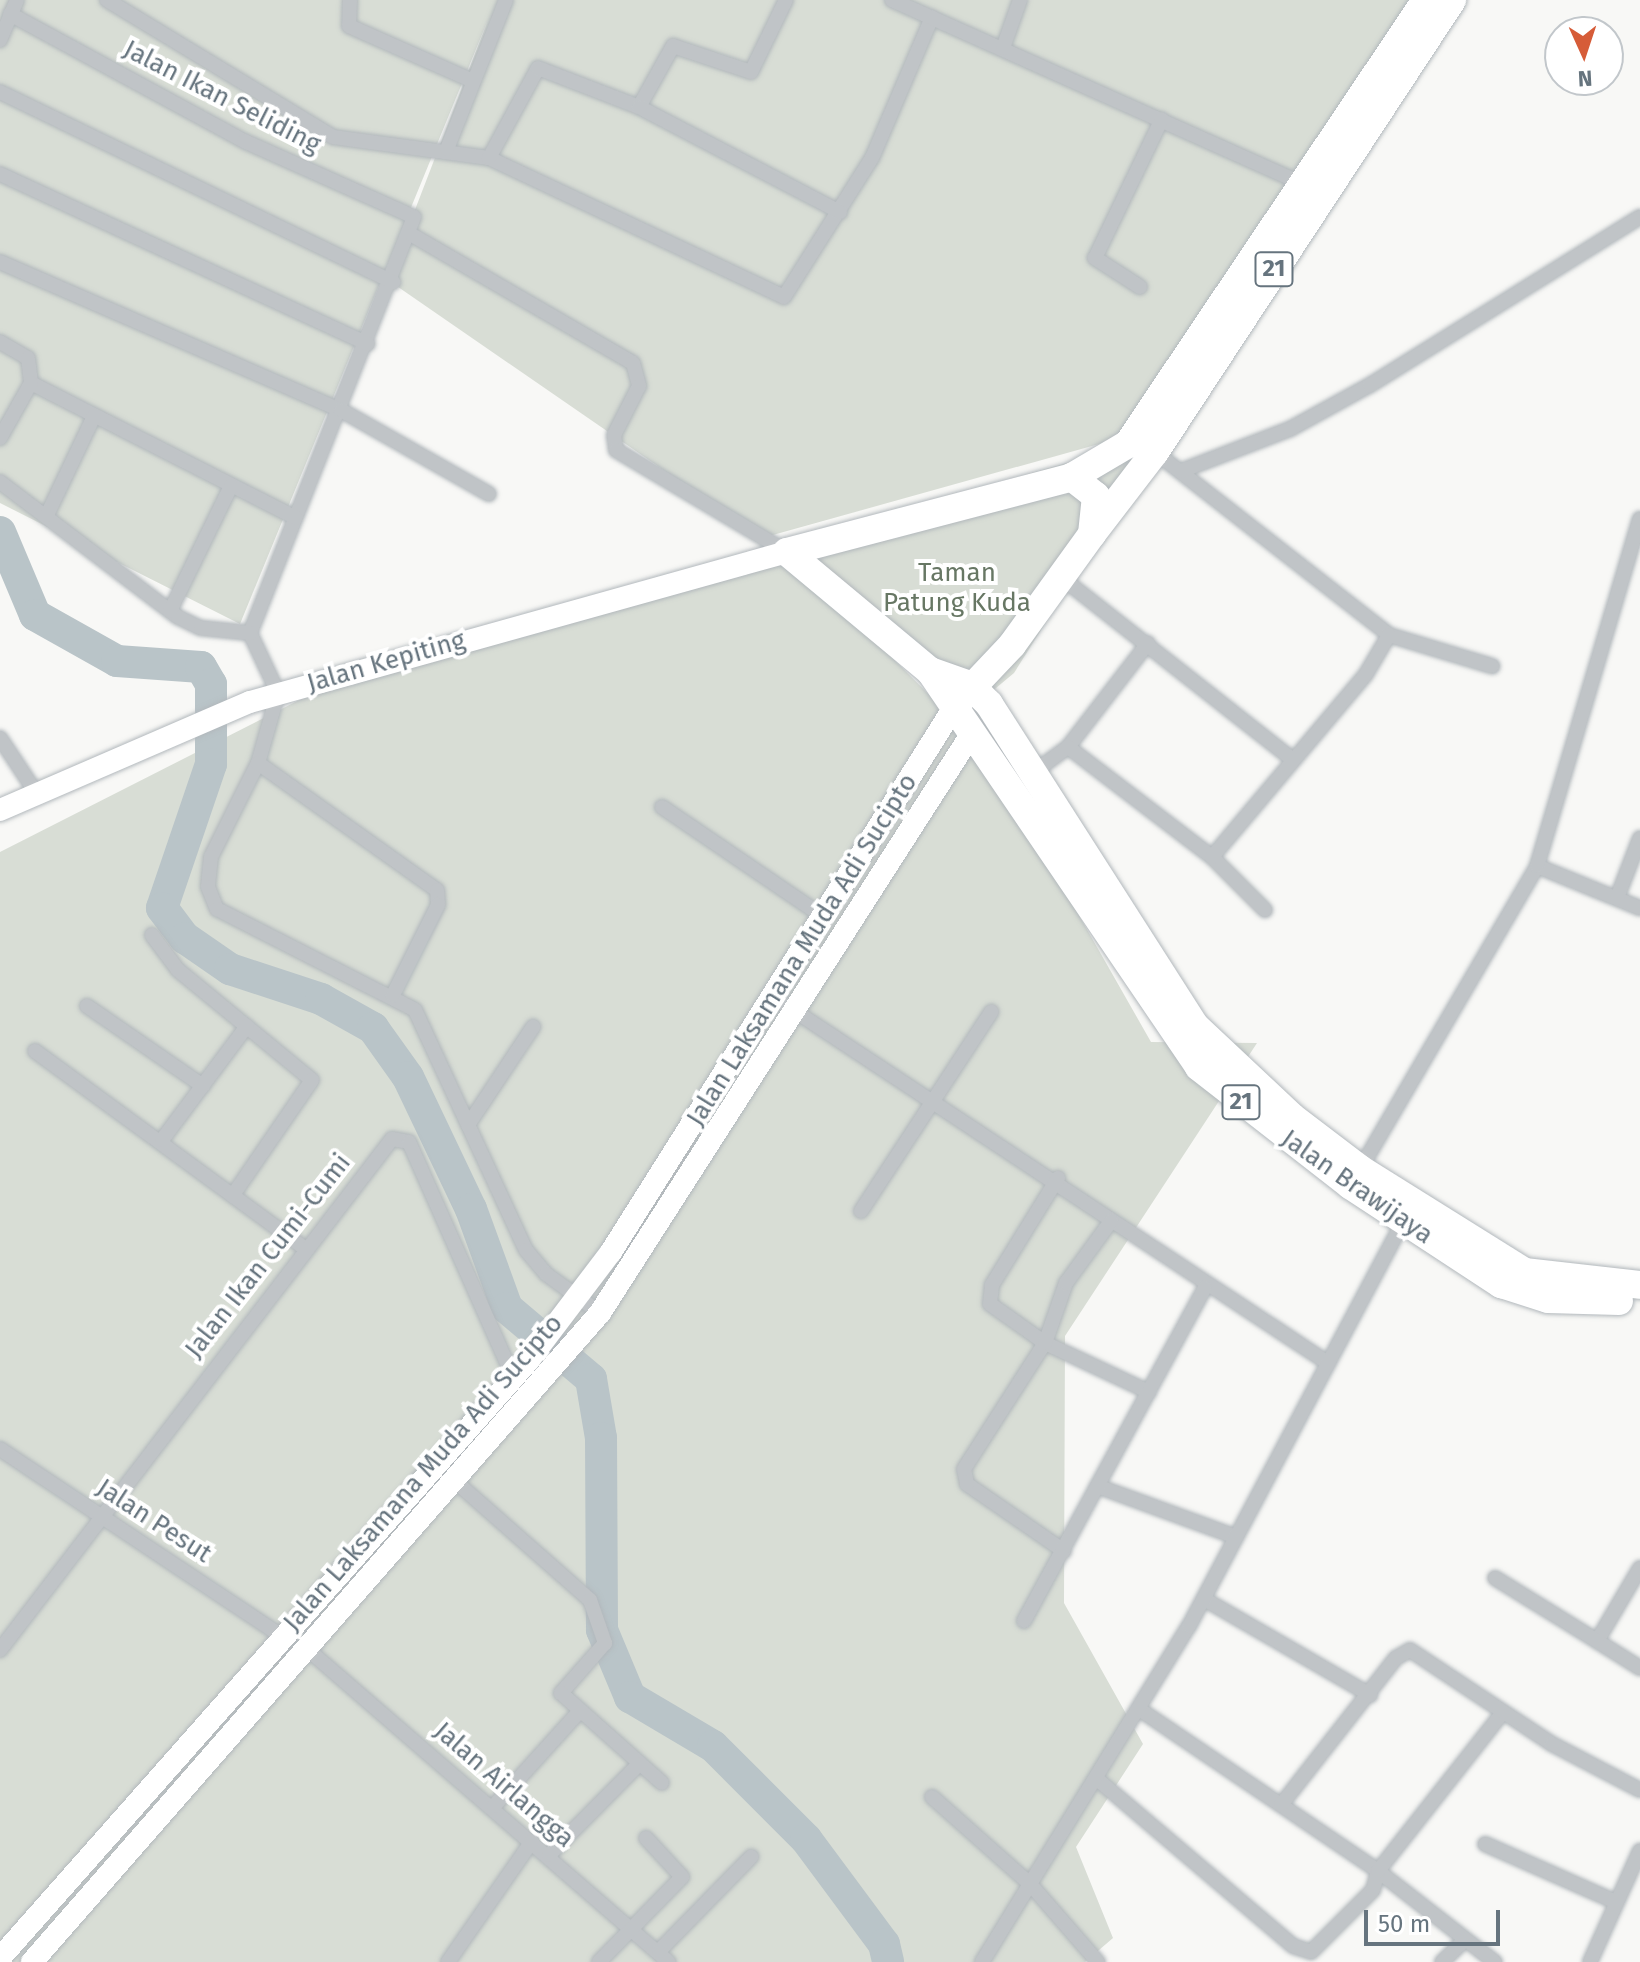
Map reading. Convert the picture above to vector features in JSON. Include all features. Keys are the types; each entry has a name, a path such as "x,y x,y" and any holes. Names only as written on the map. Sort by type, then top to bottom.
{"highway":[{"name":"21","path":"787,552 1072,477 1128,444 1153,416 1302,183 1426,0"},
{"name":"21","path":"972,733 980,695 1012,645 1155,452 1452,0"},
{"path":"1072,477 1096,496 1092,534"},
{"name":"21","path":"787,552 930,671 980,695"},
{"name":"21","path":"930,671 972,733"},
{"name":"21","path":"953,709 980,695"},
{"name":"Jalan Brawijaya","path":"980,695 1021,780 1211,1047 1404,1220 1526,1294 1640,1302"},
{"name":"Jalan Brawijaya","path":"972,733 1021,780"},
{"name":"Jalan Brawijaya","path":"1355,1177 1525,1272 1640,1285"}],"main road":[{"name":"Jalan Kepiting","path":"0,810 35,791 192,721 278,693 787,552"},
{"name":"Jalan Laksamana Muda Adi Sucipto","path":"0,1958 281,1636 529,1360 570,1304 775,998 821,915 953,709"},
{"name":"Jalan Laksamana Muda Adi Sucipto","path":"32,1962 305,1647 552,1375 598,1315 797,1014 972,733"}],"street":[{"path":"107,0 333,137 447,149 489,158 619,215 774,296 793,292 872,158 932,17"},
{"path":"350,0 349,26 473,81"},
{"path":"447,149 506,0"},
{"path":"639,107 673,46 751,72 786,0"},
{"path":"892,0 1302,183"},
{"path":"1003,48 1020,0"},
{"path":"0,40 14,7"},
{"name":"Jalan Ikan Seliding","path":"14,7 244,141 414,217 412,235"},
{"path":"489,158 538,68 639,107 840,212"},
{"path":"0,92 393,282"},
{"path":"1140,287 1095,258 1162,119"},
{"path":"0,174 368,344"},
{"path":"1181,471 1290,429 1382,379 1640,217"},
{"path":"598,1315 570,1304 526,1250 422,1022 393,995 211,900 211,857 258,763 278,693 250,633 412,235 633,363 639,386 614,435 616,450 787,552"},
{"path":"0,262 341,410 489,494"},
{"path":"0,342 28,358 31,383 0,438"},
{"path":"31,383 296,518"},
{"path":"47,515 94,416"},
{"path":"1155,452 1389,635 1492,666"},
{"path":"0,482 170,611 201,628 250,633"},
{"path":"170,611 231,486"},
{"path":"1355,1177 1537,866 1634,580 1640,519"},
{"path":"1062,578 1292,759"},
{"path":"1212,857 1366,674 1389,635"},
{"path":"1021,780 1068,747 1148,643"},
{"path":"0,738 35,791"},
{"path":"1068,747 1212,857 1265,910"},
{"path":"258,763 437,890 438,905 393,995"},
{"path":"662,807 821,915"},
{"path":"1617,898 1640,838"},
{"path":"1537,866 1640,908"},
{"path":"152,935 178,970 312,1084 233,1195"},
{"path":"775,998 1058,1178 1111,1221 1205,1288 1328,1363"},
{"path":"87,1006 203,1086"},
{"path":"861,1211 991,1012"},
{"path":"162,1140 247,1026"},
{"path":"468,1125 533,1027"},
{"path":"35,1051 162,1140 304,1248"},
{"name":"Jalan Ikan Cumi-Cumi","path":"0,1650 106,1517 304,1248 385,1144 403,1138 525,1404"},
{"path":"1058,1178 987,1297 1045,1343 1149,1392"},
{"path":"982,1962 1097,1779 1204,1599 1404,1220"},
{"path":"1064,1551 964,1477 1045,1343 1066,1283 1111,1221"},
{"path":"1024,1621 1205,1288"},
{"name":"Jalan Pesut","path":"0,1449 281,1636"},
{"path":"455,1481 590,1600 604,1648 561,1691 579,1712 662,1783"},
{"path":"1097,1486 1236,1537"},
{"path":"1597,1641 1640,1568"},
{"path":"1495,1578 1640,1668"},
{"path":"1204,1599 1370,1695"},
{"name":"Jalan Airlangga","path":"305,1647 494,1806 664,1957"},
{"path":"1281,1805 1410,1650 1503,1712 1640,1790"},
{"path":"1139,1709 1378,1871 1495,1962"},
{"path":"494,1806 579,1712"},
{"path":"1097,1779 1293,1946 1311,1952 1373,1890 1378,1871 1503,1712"},
{"path":"549,1855 639,1764"},
{"path":"932,1797 1031,1885 1098,1962"},
{"path":"599,1962 682,1875 646,1838"},
{"path":"448,1962 532,1841"},
{"path":"1485,1844 1616,1902"},
{"path":"1590,1962 1640,1851"},
{"path":"664,1957 751,1857"},
{"path":"1442,1962 1465,1940"}],"green space":[{"path":"0,0 1414,0 1160,427 762,538 388,280 488,20 240,624 0,503"},
{"name":"Taman Patung Kuda","path":"1164,435 1014,673 966,713 879,641 801,539"},
{"path":"787,552 986,752 1151,1042 1257,1043 1065,1336 1064,1603 1143,1744 1076,1847 1113,1938 1085,1962 0,1962 0,852 313,693"}],"waterway":[{"path":"0,532 35,615 117,661 201,667 211,684 211,764 162,908 185,938 230,969 321,999 373,1028 408,1077 471,1209 507,1308 591,1379 601,1438 602,1630 630,1697 713,1746 806,1839 884,1944 888,1962"}]}
